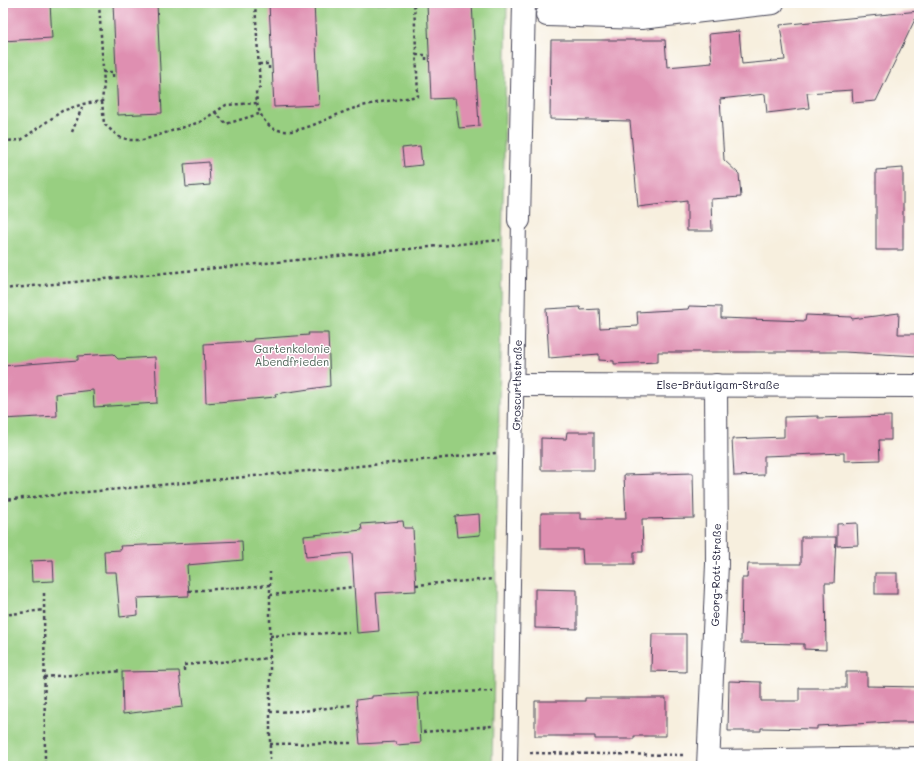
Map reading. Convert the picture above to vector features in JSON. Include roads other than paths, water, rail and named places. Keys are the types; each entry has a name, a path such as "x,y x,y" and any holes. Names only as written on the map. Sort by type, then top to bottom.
{"street":[{"name":"Groscurthstraße","path":"519,229 524,3"},
{"path":"547,15 642,18 734,5 773,3"},
{"name":"Else-Bräutigam-Straße","path":"518,385 919,386"},
{"name":"Georg-Rott-Straße","path":"709,763 717,564 716,385"},
{"path":"709,763 919,758"}],"lane":[{"name":"Groscurthstraße","path":"510,759 518,385 519,229"}],"park label":[{"name":"Gartenkolonie Abendfrieden","path":"292,355"}]}
